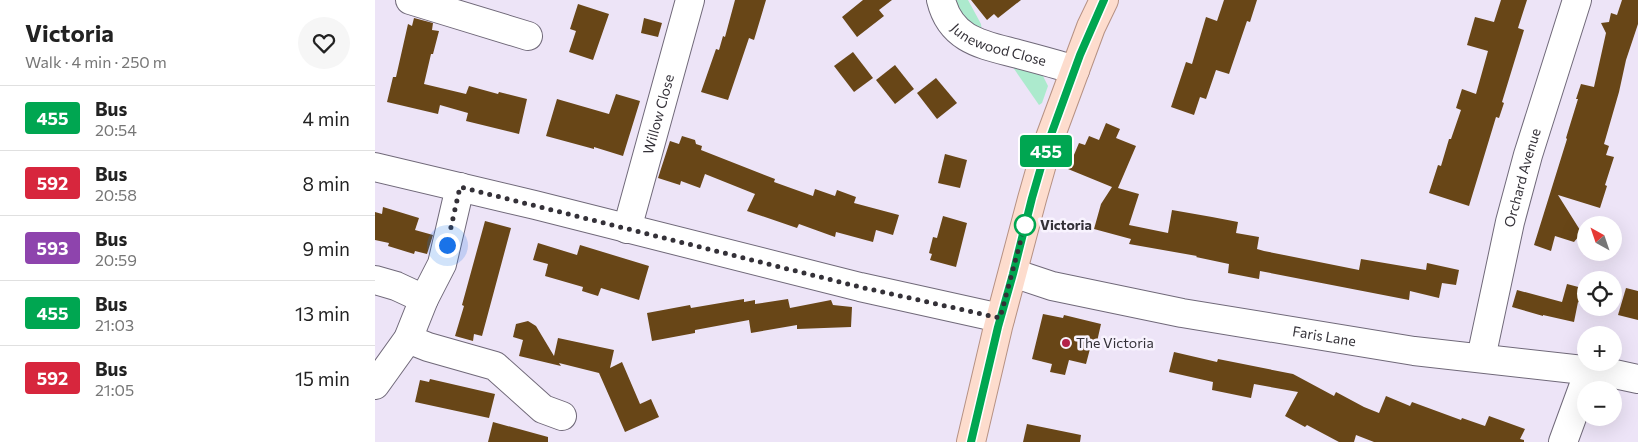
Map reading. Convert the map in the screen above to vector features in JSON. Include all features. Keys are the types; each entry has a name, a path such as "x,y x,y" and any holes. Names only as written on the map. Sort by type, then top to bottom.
{"main road":[{"path":"971,442 1000,318 1048,143 1091,27 1104,0"}],"street":[{"path":"410,0 528,36"},
{"name":"Willow Close","path":"627,229 690,0"},
{"name":"Junewood Close","path":"941,0 943,10 951,22 961,33 973,41 1075,70"},
{"name":"Orchard Avenue","path":"1481,358 1510,222 1525,164 1577,0"},
{"path":"375,167 860,287 1000,318"},
{"path":"375,385 408,339 424,299 442,264 460,187"},
{"name":"Faris Lane","path":"1013,274 1052,286 1182,312 1414,351 1577,370"},
{"path":"375,280 396,286 424,299"},
{"path":"408,339 428,347 495,366 543,409 569,420"},
{"path":"1563,442 1589,371"},
{"name":"Faris Lane","path":"1589,371 1638,379"}],"green space":[{"path":"945,0 968,0 981,24 982,32 977,36"},
{"path":"1010,63 1042,74 1048,86 1042,103 1039,105"}],"building":[{"path":"735,0 766,0 754,40 749,38 728,100 701,92 716,49 719,50 723,36 725,37"},
{"path":"863,0 892,0 879,10 884,16 857,37 842,17"},
{"path":"971,0 1021,0 998,18 994,14 987,20"},
{"path":"1224,0 1257,0 1250,22 1247,21 1229,74 1216,70 1206,99 1200,97 1194,115 1171,107 1186,62 1192,64 1206,17 1217,21"},
{"path":"1501,0 1527,0 1518,28 1524,30 1502,102 1504,103 1499,118 1496,117 1469,206 1429,193 1438,165 1441,166 1449,139 1451,139 1461,110 1456,108 1462,89 1476,94 1488,51 1467,45 1475,17 1494,22"},
{"path":"1622,0 1638,0 1638,24 1626,60 1604,144 1609,146 1606,155 1614,157 1605,185 1607,186 1600,208 1558,195 1577,225 1577,238 1574,242 1555,236 1551,251 1534,245 1567,139 1581,84 1594,87 1606,33 1601,23 1609,22 1611,13 1617,15"},
{"path":"578,4 609,14 593,60 569,52 576,31 570,29"},
{"path":"414,18 433,23 432,30 439,31 424,84 466,94 469,86 527,99 519,134 466,121 468,113 440,105 438,114 387,102 393,77 396,77 408,24 412,26"},
{"path":"644,18 662,23 658,37 641,33"},
{"path":"853,52 873,78 854,92 834,66"},
{"path":"895,65 914,89 895,104 876,80"},
{"path":"936,78 957,103 937,119 917,93"},
{"path":"616,94 640,101 623,156 546,136 557,99 609,114"},
{"path":"1106,123 1120,129 1116,138 1136,146 1118,188 1139,194 1129,225 1168,233 1172,210 1212,217 1238,222 1236,233 1259,237 1257,249 1264,251 1359,270 1361,259 1426,270 1427,263 1459,270 1456,285 1442,283 1439,298 1410,291 1409,300 1260,271 1259,279 1228,273 1229,264 1197,256 1129,244 1131,239 1094,229 1101,204 1112,187 1068,169 1079,143 1085,145 1089,136 1099,140"},
{"path":"682,136 695,140 696,144 702,146 701,150 775,179 774,182 813,196 815,189 835,196 837,190 856,197 854,203 899,215 893,235 876,230 873,242 836,232 835,237 799,224 797,228 747,211 755,194 705,174 700,188 681,181 680,185 658,178 670,141 679,144"},
{"path":"945,154 967,160 960,188 938,183"},
{"path":"383,207 419,218 415,230 433,235 427,254 415,251 414,254 388,246 389,243 375,240 375,212 382,214"},
{"path":"943,216 967,223 956,267 930,260 932,254 929,253 933,237 937,238"},
{"path":"485,221 511,228 482,336 474,334 473,341 455,336"},
{"path":"538,243 577,255 580,245 649,266 639,300 601,288 598,296 582,291 583,287 545,276 548,264 533,260"},
{"path":"1567,284 1577,287 1577,307 1574,322 1512,307 1517,290 1562,302"},
{"path":"1626,288 1638,291 1638,320 1622,316 1622,302"},
{"path":"744,299 744,302 755,300 755,304 788,299 790,308 831,300 833,305 852,307 851,327 797,329 797,325 751,333 749,320 695,330 695,333 652,341 647,313 690,305 691,308"},
{"name":"The Victoria","path":"1043,314 1063,318 1064,315 1101,324 1096,346 1091,345 1086,364 1069,360 1065,375 1050,372 1052,364 1032,359"},
{"path":"528,321 536,326 554,356 558,338 614,350 610,368 622,362 640,404 651,399 659,417 625,432 599,373 519,356 523,340 513,337 516,324"},
{"path":"1174,352 1217,362 1218,359 1293,374 1334,396 1336,392 1379,413 1386,396 1410,406 1412,402 1461,420 1462,418 1485,426 1489,416 1525,429 1520,439 1524,440 1524,442 1374,442 1356,435 1354,442 1339,442 1285,416 1298,392 1254,384 1251,398 1212,390 1213,382 1169,372"},
{"path":"430,379 495,394 489,418 415,402 420,380 429,382"},
{"path":"493,422 548,437 548,442 488,442"},
{"path":"1027,424 1081,435 1080,442 1023,442"}],"bus line":[{"name":"455","path":"971,442 998,327 1048,143 1080,55 1104,0"}],"place":[{"name":"Victoria","path":"1025,225"},
{"name":"The Victoria","path":"1066,343"}],"route":[{"path":"447,245 460,187 860,287 1000,318 1027,217 1025,225"}]}
